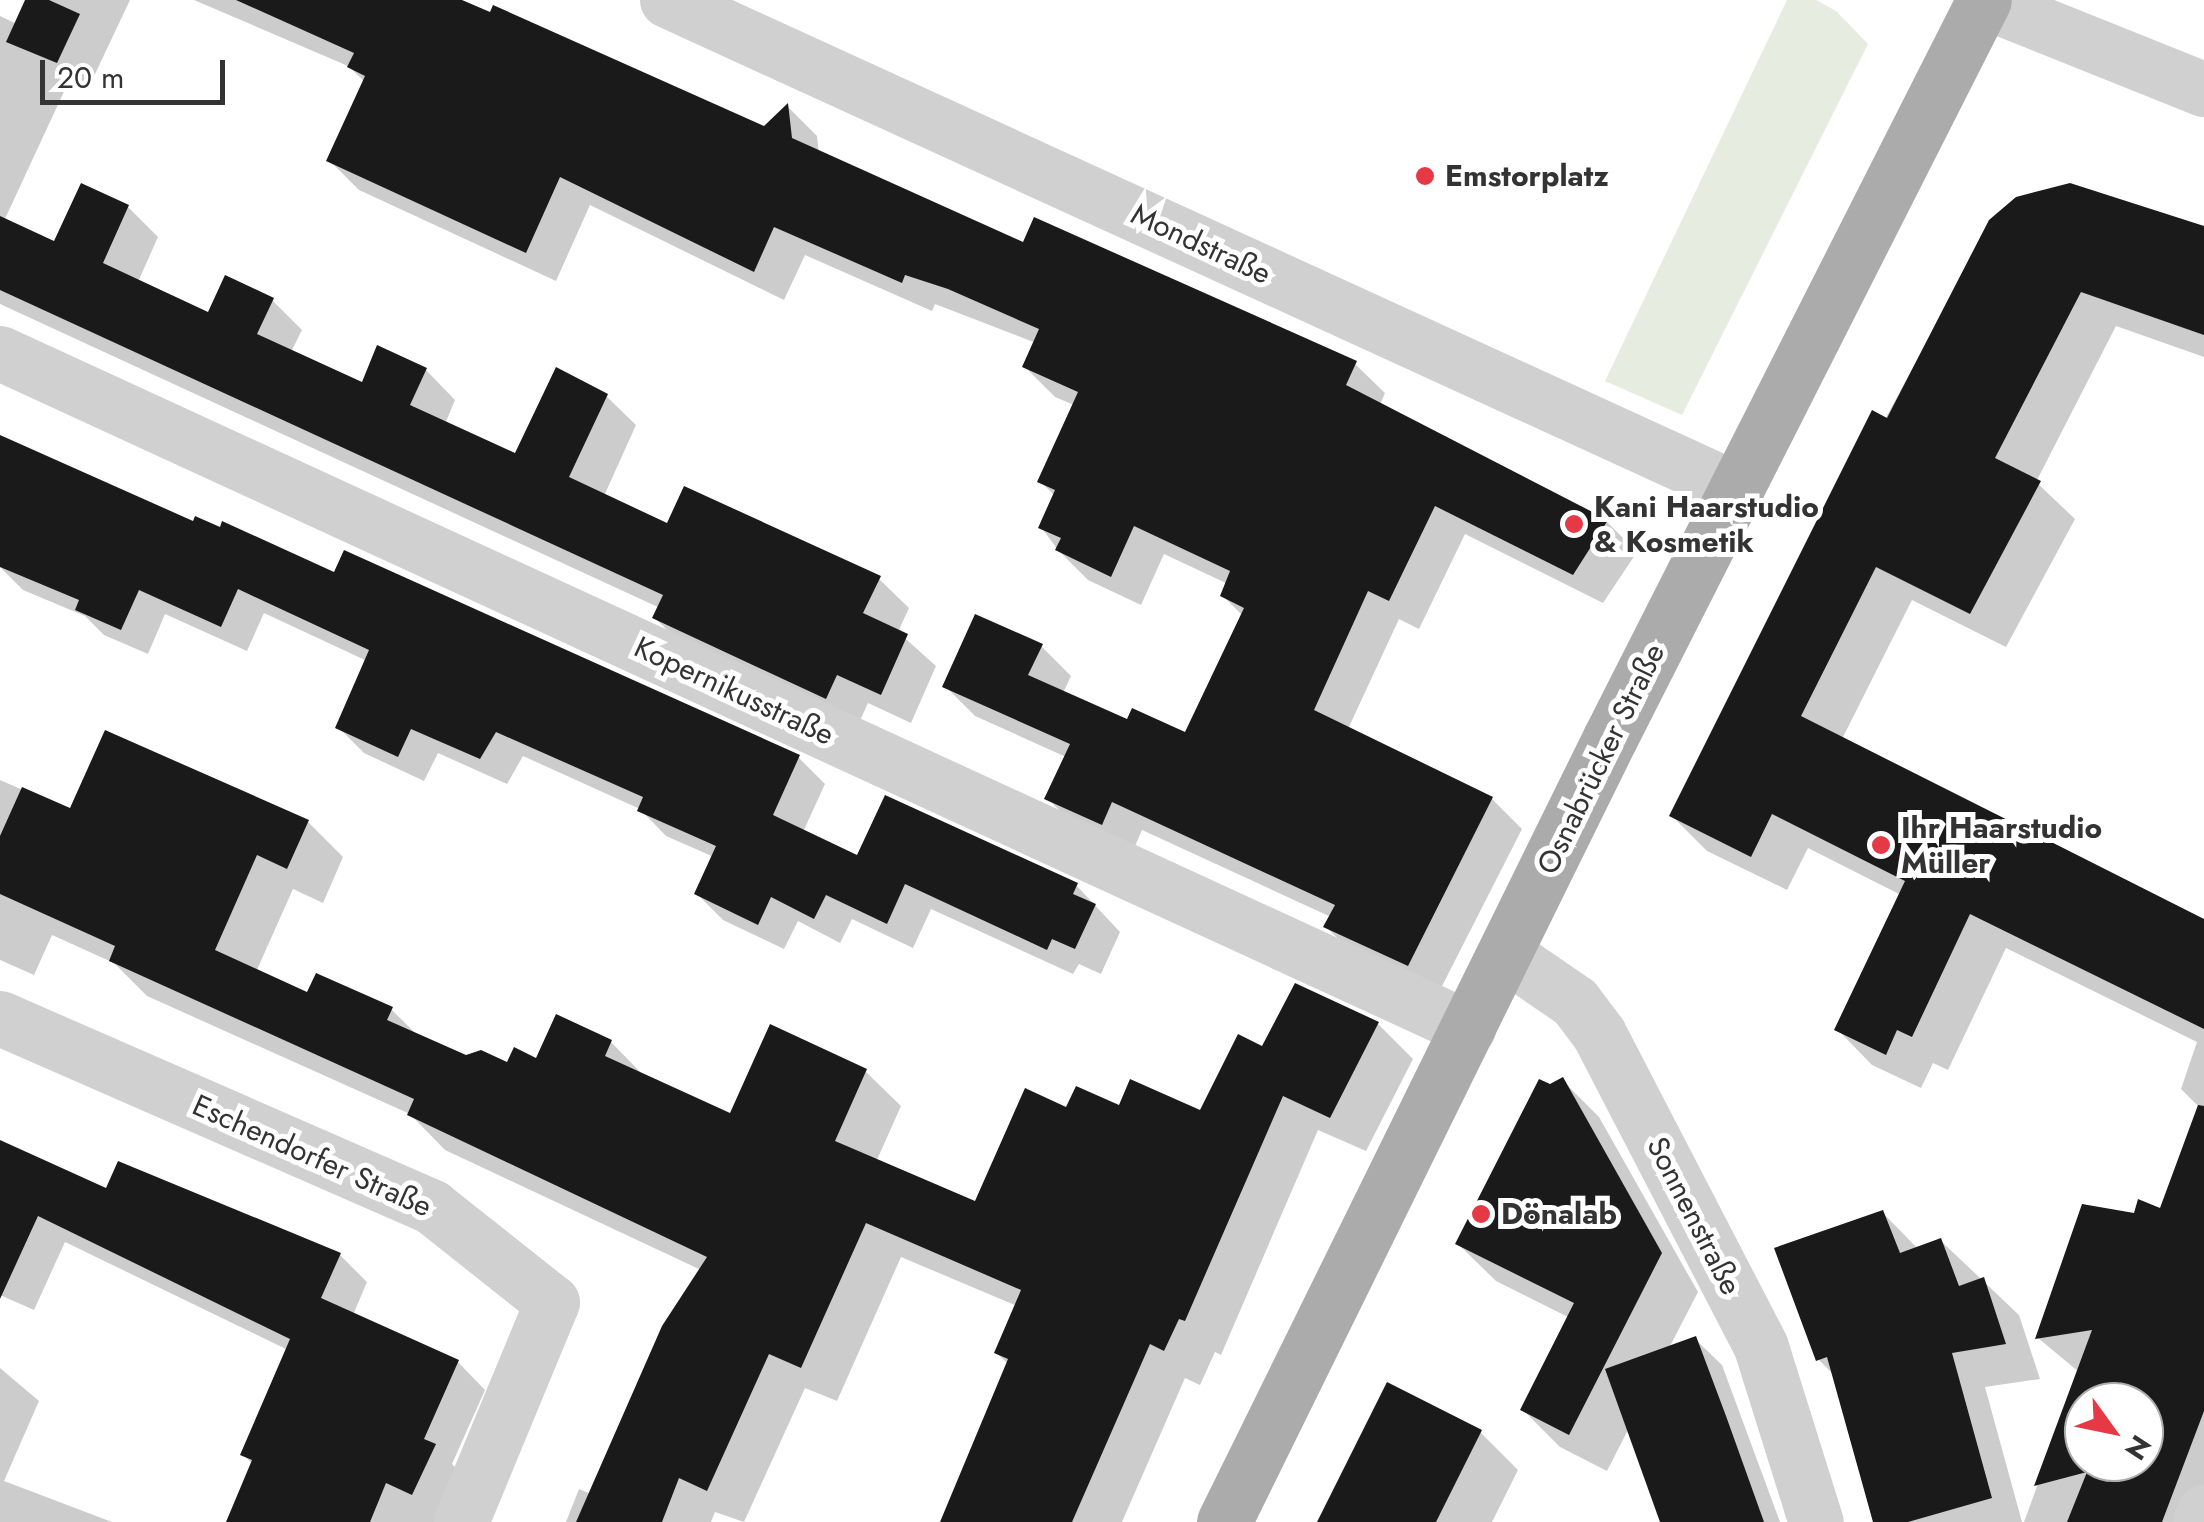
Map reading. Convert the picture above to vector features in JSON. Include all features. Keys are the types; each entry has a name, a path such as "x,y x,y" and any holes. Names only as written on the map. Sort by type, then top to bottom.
{"main road":[{"name":"Osnabrücker Straße","path":"1224,1522 1983,0"}],"street":[{"name":"Mondstraße","path":"667,0 1736,489"},
{"path":"1983,0 2204,89"},
{"name":"Kopernikusstraße","path":"0,353 1468,1028"},
{"name":"Sonnenstraße","path":"1505,954 1574,1002 1600,1034 1761,1347 1816,1522"},
{"name":"Eschendorfer Straße","path":"0,1018 432,1207 552,1302 461,1522"},
{"path":"2200,1522 2204,1512"}],"shaded area":[{"path":"1787,0 1816,0 1836,11 1868,44 1682,415 1605,381"}],"building":[{"path":"25,0 49,0 80,14 57,63 6,42"},
{"path":"236,0 462,0 490,12 493,5 764,126 788,103 792,138 1023,242 1034,217 1357,361 1346,385 1608,520 1573,575 1435,506 1389,601 1368,591 1314,710 1493,797 1408,966 1323,927 1335,905 1112,802 1102,825 1044,799 1070,744 942,687 975,614 1043,644 1028,675 1127,719 1132,708 1185,732 1244,608 1220,596 1230,571 1134,526 1111,577 1055,550 1061,538 1038,528 1055,490 1037,482 1078,392 1022,367 1039,329 948,289 905,275 902,283 774,227 754,272 560,177 526,253 326,161 365,76 347,67 354,53"},
{"path":"81,183 129,205 103,263 208,312 225,275 274,298 257,334 362,382 377,345 427,368 410,405 515,453 556,367 608,394 569,477 667,523 684,486 881,576 863,613 908,634 881,695 837,675 826,699 652,618 663,595 0,290 0,216 54,241"},
{"path":"2070,183 2204,226 2204,335 2081,292 1995,458 2041,481 1970,614 1876,567 1801,716 2204,919 2204,1029 1970,914 1912,1037 1897,1030 1886,1055 1834,1030 1905,881 1772,814 1751,857 1669,816 1872,410 1887,418 1989,220 2016,197"},
{"path":"0,435 193,521 195,516 220,527 222,521 334,572 344,550 800,755 773,815 857,855 885,795 1078,883 1073,894 1096,904 1075,949 1052,939 1047,950 905,884 887,924 826,895 814,919 771,897 758,925 694,894 716,846 637,811 643,797 496,732 480,759 411,729 398,757 335,728 369,650 238,589 221,627 139,590 121,630 75,610 79,600 0,567"},
{"path":"105,730 309,820 287,869 257,855 215,950 307,992 316,973 393,1007 387,1020 466,1055 481,1050 507,1062 514,1047 536,1058 556,1014 612,1040 605,1056 730,1113 770,1024 867,1069 835,1141 975,1201 1025,1088 1066,1107 1076,1086 1119,1105 1130,1079 1200,1110 1238,1034 1262,1046 1295,983 1379,1022 1330,1118 1283,1096 1185,1321 1179,1319 1164,1351 1150,1344 1072,1522 940,1522 1008,1359 994,1353 1021,1290 866,1223 801,1368 769,1354 707,1491 679,1478 662,1522 576,1522 662,1326 707,1257 407,1115 414,1099 109,961 115,946 0,894 0,836 22,787 70,808"},
{"path":"1563,1077 1662,1253 1569,1435 1520,1410 1574,1303 1455,1244 1539,1079 1550,1084"},
{"path":"2198,1105 2204,1106 2204,1411 2162,1522 2067,1522 2083,1482 2164,1482 2164,1382 2073,1382 2092,1330 2035,1339 2082,1204 2134,1213 2138,1199 2160,1208"},
{"path":"0,1140 106,1188 118,1161 341,1253 321,1298 459,1360 424,1439 436,1444 412,1495 386,1483 370,1522 226,1522 252,1460 240,1455 290,1339 38,1216 0,1299"},
{"path":"1883,1210 1900,1253 1941,1238 1959,1286 1984,1277 2006,1344 1952,1353 1992,1498 1908,1522 1873,1522 1827,1357 1816,1361 1774,1248"},
{"path":"1696,1336 1764,1522 1660,1522 1605,1369"},
{"path":"1387,1382 1482,1430 1436,1522 1317,1522"},
{"path":"2064,1405 2064,1478 2034,1486"}],"place":[{"name":"Emstorplatz","path":"1425,176"},
{"name":"Kani Haarstudio & Kosmetik","path":"1574,524"},
{"name":"Ihr Haarstudio Müller","path":"1881,845"},
{"name":"Dönalab","path":"1481,1214"}]}
